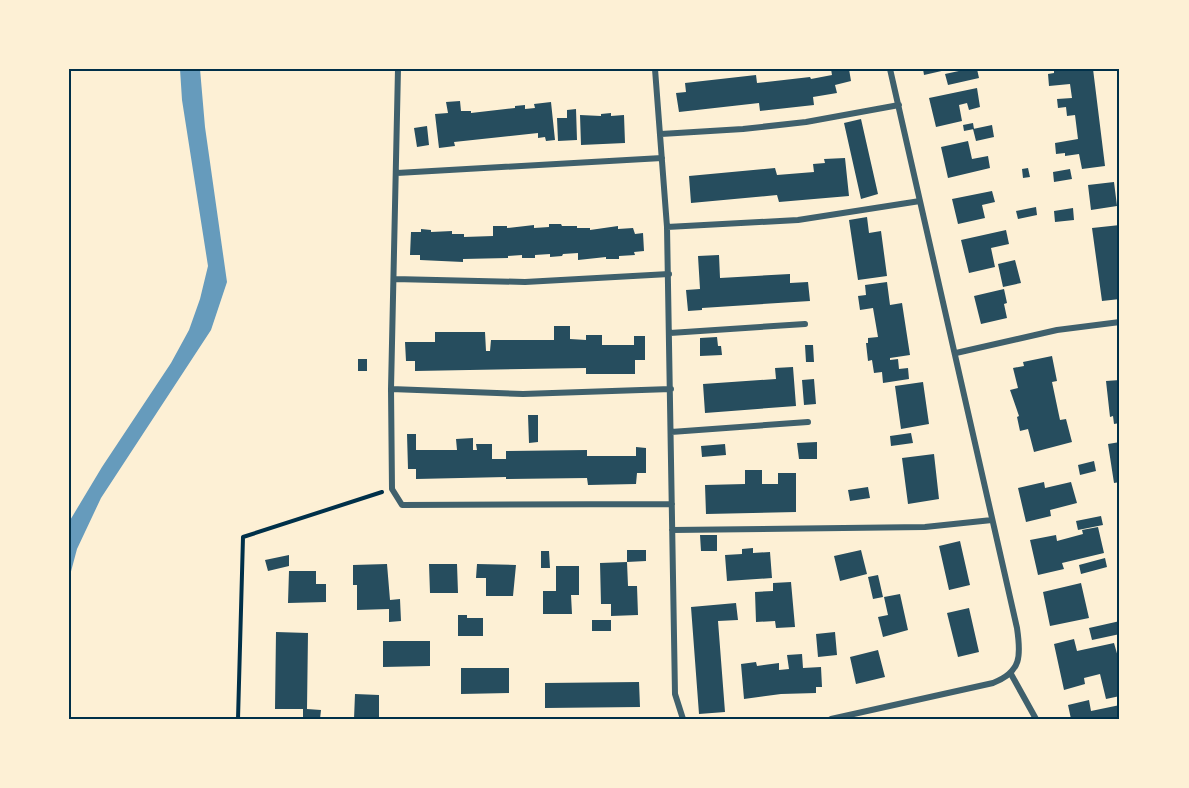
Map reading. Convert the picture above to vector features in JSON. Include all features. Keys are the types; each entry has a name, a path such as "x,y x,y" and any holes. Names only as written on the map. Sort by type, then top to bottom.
{"street":[{"path":"398,69 391,389 392,489 402,505 672,504"},
{"path":"655,69 663,158 669,274 675,694 683,719"},
{"path":"831,719 993,683 1011,674 1018,661 1019,644 956,353 890,69"},
{"path":"661,134 796,123 899,105"},
{"path":"397,172 663,158"},
{"path":"667,227 798,220 920,201"},
{"path":"394,279 525,282 669,274"},
{"path":"956,353 1057,330 1120,322"},
{"path":"670,333 805,324"},
{"path":"391,389 523,394 671,389"},
{"path":"671,432 808,422"},
{"path":"672,530 925,527 992,520"},
{"path":"1011,674 1036,719"}],"path":[{"path":"238,719 243,537 392,489"}],"water":[{"path":"180,69 200,69 205,127 227,282 211,330 101,498 77,549 69,579 69,522 102,467 171,363 189,330 208,266 182,100"}],"building":[{"path":"831,69 849,69 851,81 835,85 837,93 813,97 814,105 760,111 759,103 679,112 676,93 686,92 685,83 756,75 757,83 810,77 811,79 832,75"},
{"path":"923,69 946,69 946,70 924,75"},
{"path":"977,69 979,78 948,85 945,74"},
{"path":"1066,69 1093,69 1105,166 1082,169 1079,154 1065,156 1065,153 1056,154 1055,143 1078,139 1075,115 1067,116 1066,107 1058,108 1057,99 1072,98 1070,84 1049,86 1048,74"},
{"path":"977,88 980,107 969,110 967,103 959,105 962,121 936,127 929,98"},
{"path":"460,101 461,111 471,111 471,113 525,105 525,109 535,108 534,104 551,102 555,140 546,141 545,137 538,138 538,133 454,142 455,146 439,148 435,114 448,113 446,102"},
{"path":"576,109 577,140 558,141 557,118 567,118 567,110"},
{"path":"611,113 611,116 624,115 625,143 581,145 580,115 601,116 601,114"},
{"path":"861,119 878,194 861,199 844,123"},
{"path":"973,123 974,129 964,131 963,125"},
{"path":"992,125 994,137 976,141 973,129"},
{"path":"427,126 429,145 417,147 414,128"},
{"path":"968,141 972,159 988,156 990,168 948,178 941,147"},
{"path":"845,158 849,196 779,202 777,195 691,203 689,176 775,168 777,175 814,172 813,164 825,163 824,159"},
{"path":"1028,168 1030,177 1023,178 1022,169"},
{"path":"1070,169 1072,179 1054,182 1053,172"},
{"path":"1114,182 1117,206 1091,210 1088,185"},
{"path":"992,191 995,202 982,205 985,218 958,224 952,199"},
{"path":"1036,207 1037,215 1018,219 1016,211"},
{"path":"1073,208 1074,220 1055,222 1054,211"},
{"path":"867,217 869,233 881,231 887,276 858,280 849,220"},
{"path":"549,224 577,226 577,228 590,228 590,230 618,226 618,229 633,228 635,234 643,233 644,251 634,252 635,255 619,256 619,259 606,259 606,257 578,260 578,253 550,257 550,254 535,255 535,258 522,258 522,255 508,256 508,258 463,259 463,262 420,260 420,255 410,255 411,232 421,232 421,229 431,230 431,232 452,231 452,234 464,234 464,237 493,236 493,226 507,226 507,228 534,225 534,228 549,227"},
{"path":"1120,225 1120,299 1102,301 1092,228"},
{"path":"1006,230 1009,244 991,248 995,267 969,273 961,240"},
{"path":"719,255 720,278 790,274 790,283 808,282 810,301 702,308 702,310 688,311 686,290 700,289 698,256"},
{"path":"1015,260 1021,283 1003,287 998,264"},
{"path":"887,282 890,305 902,303 910,355 890,358 890,360 898,359 899,369 908,368 909,379 883,383 882,372 874,373 872,360 868,361 866,343 868,343 868,338 878,337 873,308 860,310 858,296 866,295 865,285"},
{"path":"1004,289 1007,318 981,324 974,296"},
{"path":"554,326 570,326 570,339 586,340 586,335 602,335 602,345 634,345 634,336 645,336 645,360 635,360 635,374 586,374 586,368 415,371 415,361 406,361 405,342 435,342 435,332 485,332 486,351 490,351 491,340 554,340"},
{"path":"717,337 722,355 700,356 700,338"},
{"path":"805,345 813,345 814,362 806,362"},
{"path":"1052,356 1057,381 1052,382 1060,420 1066,419 1072,442 1034,452 1028,429 1020,431 1017,417 1019,416 1010,390 1018,388 1013,368 1024,366 1023,362"},
{"path":"358,359 367,359 367,371 358,371"},
{"path":"793,367 796,406 705,413 703,384 776,379 775,368"},
{"path":"814,379 816,404 804,405 802,380"},
{"path":"1120,380 1120,423 1114,424 1113,416 1110,417 1106,381"},
{"path":"923,382 929,424 901,429 895,386"},
{"path":"528,415 538,415 538,442 529,443"},
{"path":"911,433 913,443 891,446 890,436"},
{"path":"407,434 416,434 416,450 457,450 456,439 473,438 473,450 477,450 476,444 492,444 492,459 506,459 506,451 587,450 587,456 636,456 636,447 646,448 646,473 637,473 636,484 588,485 587,478 416,479 416,469 408,469"},
{"path":"817,442 817,459 799,459 797,443"},
{"path":"1120,442 1120,482 1114,483 1108,444"},
{"path":"725,444 726,455 702,457 701,446"},
{"path":"934,454 939,499 908,504 902,458"},
{"path":"1094,461 1096,471 1080,475 1078,465"},
{"path":"745,470 762,470 762,484 778,484 778,473 796,473 796,512 706,514 705,485 745,484"},
{"path":"1044,482 1045,488 1071,482 1077,503 1050,510 1051,516 1026,522 1018,488"},
{"path":"868,487 870,498 850,501 848,490"},
{"path":"1101,516 1103,525 1078,530 1076,521"},
{"path":"1098,527 1104,553 1062,563 1064,569 1038,575 1030,540 1056,535 1057,541 1083,534 1082,530"},
{"path":"700,535 717,535 717,551 701,551"},
{"path":"960,541 970,585 949,590 939,546"},
{"path":"753,548 753,553 770,552 772,578 727,581 725,555 742,554 742,549"},
{"path":"627,550 646,550 646,561 627,562"},
{"path":"861,550 867,574 840,581 834,556"},
{"path":"541,551 549,551 550,568 541,568"},
{"path":"289,555 289,566 268,571 265,560"},
{"path":"1105,558 1107,567 1081,574 1079,565"},
{"path":"627,562 628,586 637,586 638,615 611,616 611,604 601,604 600,563"},
{"path":"387,564 390,600 400,599 401,621 389,622 389,609 357,610 357,585 353,585 353,565"},
{"path":"429,564 457,564 458,593 430,593"},
{"path":"477,564 516,565 513,596 486,596 486,578 476,578"},
{"path":"556,566 579,566 579,595 571,595 572,614 543,614 543,591 556,591"},
{"path":"289,571 316,571 316,584 326,584 326,602 288,603"},
{"path":"878,575 883,597 873,599 868,577"},
{"path":"791,582 795,627 776,628 775,621 756,622 755,592 773,591 773,583"},
{"path":"1081,583 1089,618 1050,626 1043,592"},
{"path":"900,594 908,630 883,637 878,617 888,615 884,597"},
{"path":"736,603 738,620 718,621 725,712 699,714 691,607"},
{"path":"969,608 979,652 958,657 947,613"},
{"path":"458,615 467,615 467,618 483,618 483,636 458,636"},
{"path":"592,620 611,620 611,631 592,631"},
{"path":"1120,621 1120,634 1092,640 1089,628"},
{"path":"276,632 308,633 307,709 321,710 320,719 303,719 303,709 275,709"},
{"path":"835,632 837,655 818,657 816,634"},
{"path":"1074,639 1077,651 1114,643 1120,664 1120,696 1106,699 1100,674 1084,678 1085,684 1064,690 1054,644"},
{"path":"383,641 430,641 430,666 383,667"},
{"path":"878,650 885,677 856,684 850,657"},
{"path":"802,654 803,668 821,667 822,687 816,687 816,693 781,694 744,699 741,664 756,662 757,666 779,663 779,670 789,669 787,655"},
{"path":"461,668 509,668 509,693 461,694"},
{"path":"639,682 640,707 545,708 545,683"},
{"path":"355,694 379,695 379,719 354,719"},
{"path":"1089,700 1091,711 1120,705 1120,719 1071,719 1068,705"}]}
